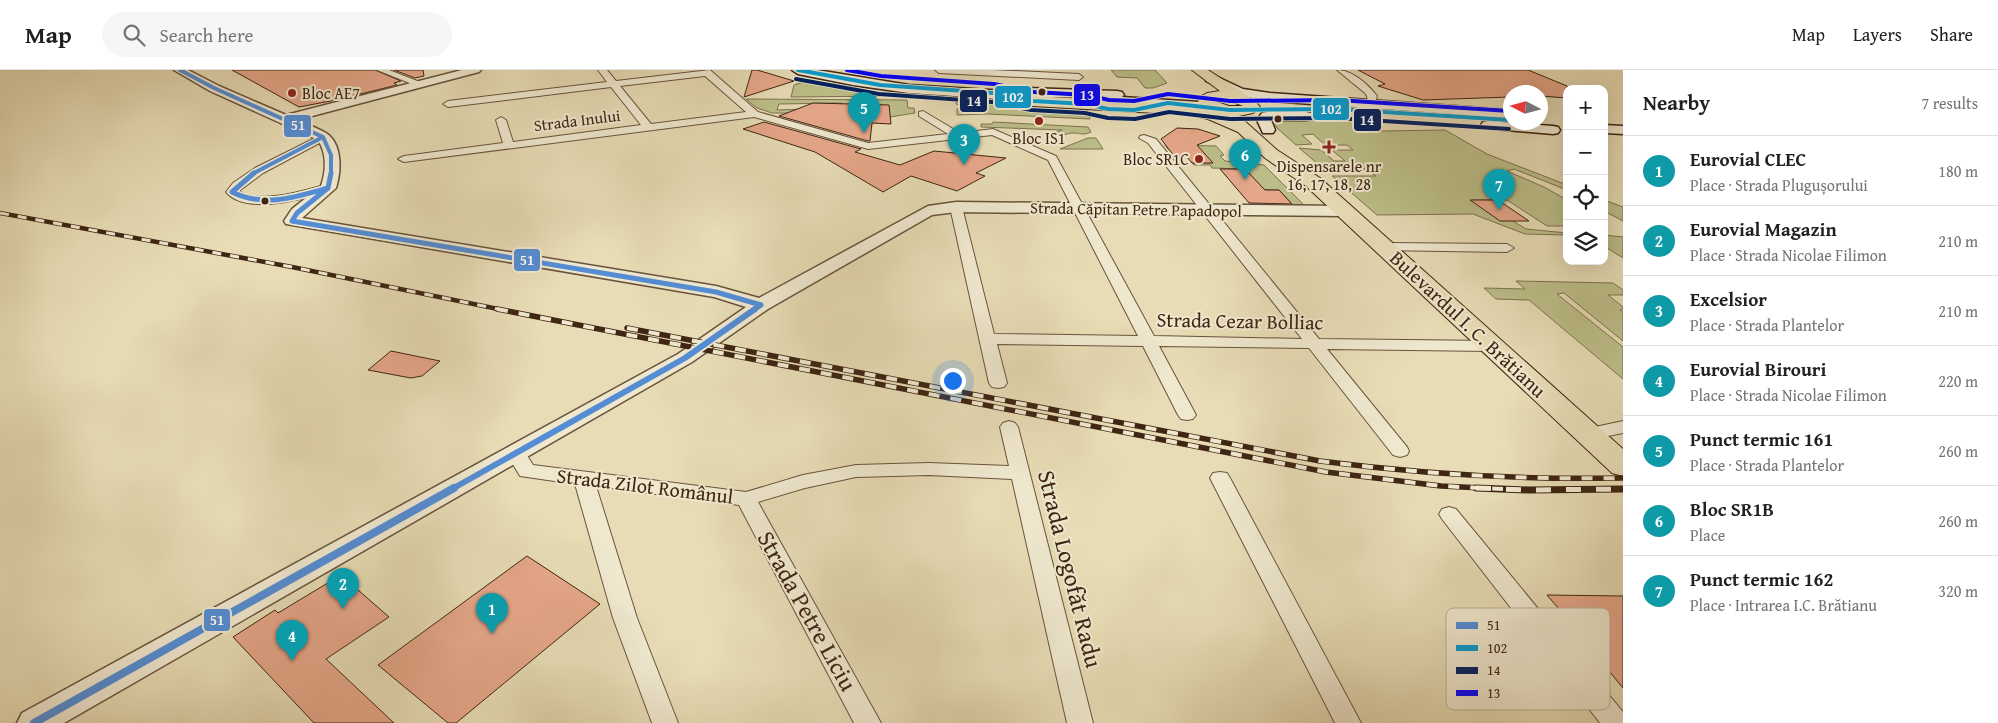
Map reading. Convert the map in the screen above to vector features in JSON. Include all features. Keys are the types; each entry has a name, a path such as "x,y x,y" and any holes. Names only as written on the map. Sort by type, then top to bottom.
{"main road":[{"path":"798,70 880,85 993,93 1033,101 1191,110 1213,115 1246,131"},
{"name":"Bulevardul I. C. Brătianu","path":"1184,70 1214,103 1271,154 1313,182 1623,466"},
{"path":"1201,72 1232,89 1254,95 1340,106"},
{"name":"Bulevardul I. C. Brătianu","path":"1201,72 1245,104 1293,154 1313,182"},
{"path":"993,93 1018,91 1214,103 1340,106 1503,119"},
{"path":"1016,97 1214,103"},
{"path":"1245,104 1320,116"},
{"path":"1275,109 1371,104 1503,113"},
{"path":"1268,130 1264,120 1270,116 1556,124"},
{"path":"1608,128 1623,130"}],"street":[{"path":"180,70 198,80 286,118 323,137 330,152 332,168 328,188 298,212 292,221 716,292 761,305"},
{"path":"381,70 420,84"},
{"path":"286,118 475,70"},
{"path":"602,70 648,127"},
{"path":"938,70 983,71 1080,81 1065,70"},
{"path":"1341,70 1368,91 1372,96 1371,104"},
{"path":"448,104 706,72 754,114 868,146 993,132 1052,158 1187,415"},
{"name":"Strada Inului","path":"404,159 754,114"},
{"path":"923,114 958,136"},
{"path":"501,120 509,145"},
{"path":"323,137 248,177 235,186 232,192 236,196 264,200 287,198 328,188"},
{"path":"1144,138 1152,140 1400,451"},
{"path":"956,207 998,383"},
{"name":"Strada Căpitan Petre Papadopol","path":"761,305 928,211 956,207 1345,211"},
{"path":"1384,247 1507,248"},
{"path":"34,723 685,358 761,305"},
{"name":"Strada Cezar Bolliac","path":"988,339 1492,346"},
{"name":"Strada Logofăt Radu","path":"1009,427 1080,723"},
{"path":"1588,434 1623,427"},
{"name":"Strada Zilot Românul","path":"516,453 527,471 746,499 803,482 856,471 929,469 1020,473"},
{"path":"584,478 626,618 665,723"},
{"path":"1220,478 1348,723"},
{"name":"Strada Petre Liciu","path":"746,499 868,723"},
{"path":"1449,514 1524,608"},
{"path":"1606,710 1616,723"}],"green space":[{"path":"1111,70 1155,70 1167,83 1153,88 1145,88 1137,78 1117,77"},
{"path":"803,82 894,96 791,97 794,85"},
{"path":"746,99 907,100 908,108 914,108 915,113 884,118 841,103 779,104 777,110 836,108 872,114 772,113 757,108"},
{"path":"956,100 1087,109 1090,119 988,114 957,115 957,109 964,106 956,104"},
{"path":"1284,118 1363,120 1382,131 1445,130 1487,154 1563,183 1563,188 1514,169 1507,171 1544,187 1563,198 1563,226 1547,226 1507,200 1472,200 1526,229 1563,233 1563,235 1525,234 1473,214 1377,215 1332,176 1376,176 1357,165 1318,164 1299,148 1321,150 1334,161 1345,161 1332,150 1353,150 1347,145 1325,145 1313,134 1302,135 1312,144 1296,145 1277,128 1273,120"},
{"path":"993,122 1088,127 1091,132 1083,134 1070,133 1058,136 1050,134 1062,130 981,127 981,124 992,124"},
{"path":"1088,138 1096,138 1103,149 1060,149"},
{"path":"1165,145 1216,146 1224,155 1220,156 1225,161 1264,165 1305,206 1251,205 1292,204 1279,190 1243,189 1259,184 1245,169 1212,168 1210,165 1194,165 1192,163 1212,163 1200,149 1168,149"},
{"path":"1608,201 1623,207 1623,221 1608,213"},
{"path":"1608,235 1623,237 1623,258 1608,249"},
{"path":"1516,281 1613,283 1623,290 1623,295 1608,295 1623,307 1620,310 1623,312 1623,341 1564,293 1557,294 1623,347 1623,379 1529,300 1496,299 1484,288 1525,289"}],"building":[{"path":"232,70 375,70 401,81 394,83 397,85 299,107"},
{"path":"394,70 423,70 424,76 415,78"},
{"path":"752,70 757,70 794,81 744,97"},
{"path":"1358,70 1528,70 1565,85 1563,85 1563,98 1548,97 1548,85 1503,85 1503,97 1423,100 1378,86 1385,84"},
{"path":"813,103 889,105 891,124 872,123 870,141 868,141 779,116"},
{"path":"764,122 861,149 855,152 900,165 934,151 1006,158 976,173 985,176 957,191 911,176 883,192 815,152 743,129"},
{"path":"1177,128 1198,129 1220,136 1197,145 1213,163 1192,163 1186,156 1174,156 1161,139"},
{"path":"1220,169 1245,169 1265,190 1279,190 1292,204 1249,203"},
{"path":"1470,200 1498,200 1529,221 1500,221"},
{"path":"391,351 440,361 422,376 411,378 368,370"},
{"path":"527,556 600,604 456,723 448,723 378,665"},
{"path":"341,575 389,617 326,659 394,723 314,723 233,637 275,610 278,613"},
{"path":"1547,595 1623,596 1623,688 1610,672 1610,608 1558,608"}],"railway":[{"path":"0,213 292,267 503,310"},
{"path":"497,309 1326,472 1441,486 1503,489"},
{"path":"627,328 1320,461 1471,475 1623,478"},
{"path":"1476,488 1529,490 1623,489"}],"transit line":[{"name":"51","path":"180,70 214,88 323,137 327,143 332,161 328,188 297,213 292,221"},
{"name":"102","path":"798,70 880,85 993,93 1033,101 1086,104 1108,109 1134,110 1168,103 1230,110 1336,109 1503,120"},
{"name":"13","path":"847,70 881,76 994,84 1034,92 1087,95 1109,100 1134,101 1168,94 1230,101 1337,100 1503,111"},
{"name":"14","path":"796,79 879,94 992,102 1031,110 1085,113 1108,118 1135,119 1169,112 1230,119 1336,118 1503,129"},
{"name":"51","path":"323,137 262,168 232,192 254,200 267,201 292,198 328,188"},
{"name":"51","path":"292,221 716,292 761,305"},
{"name":"51","path":"34,723 685,358 761,305"}],"place":[{"name":"Bloc AE7","path":"292,93"},
{"name":"Bloc IS1","path":"1039,121"},
{"name":"Punct termic 161","path":"864,133"},
{"name":"Dispensarele nr 16, 17, 18, 28","path":"1329,147"},
{"name":"Bloc SR1C","path":"1199,159"},
{"name":"Excelsior","path":"964,165"},
{"name":"Bloc SR1B","path":"1245,180"},
{"name":"Punct termic 162","path":"1499,210"},
{"name":"Eurovial Magazin","path":"343,609"},
{"name":"Eurovial CLEC","path":"492,634"},
{"name":"Eurovial Birouri","path":"292,661"}]}
